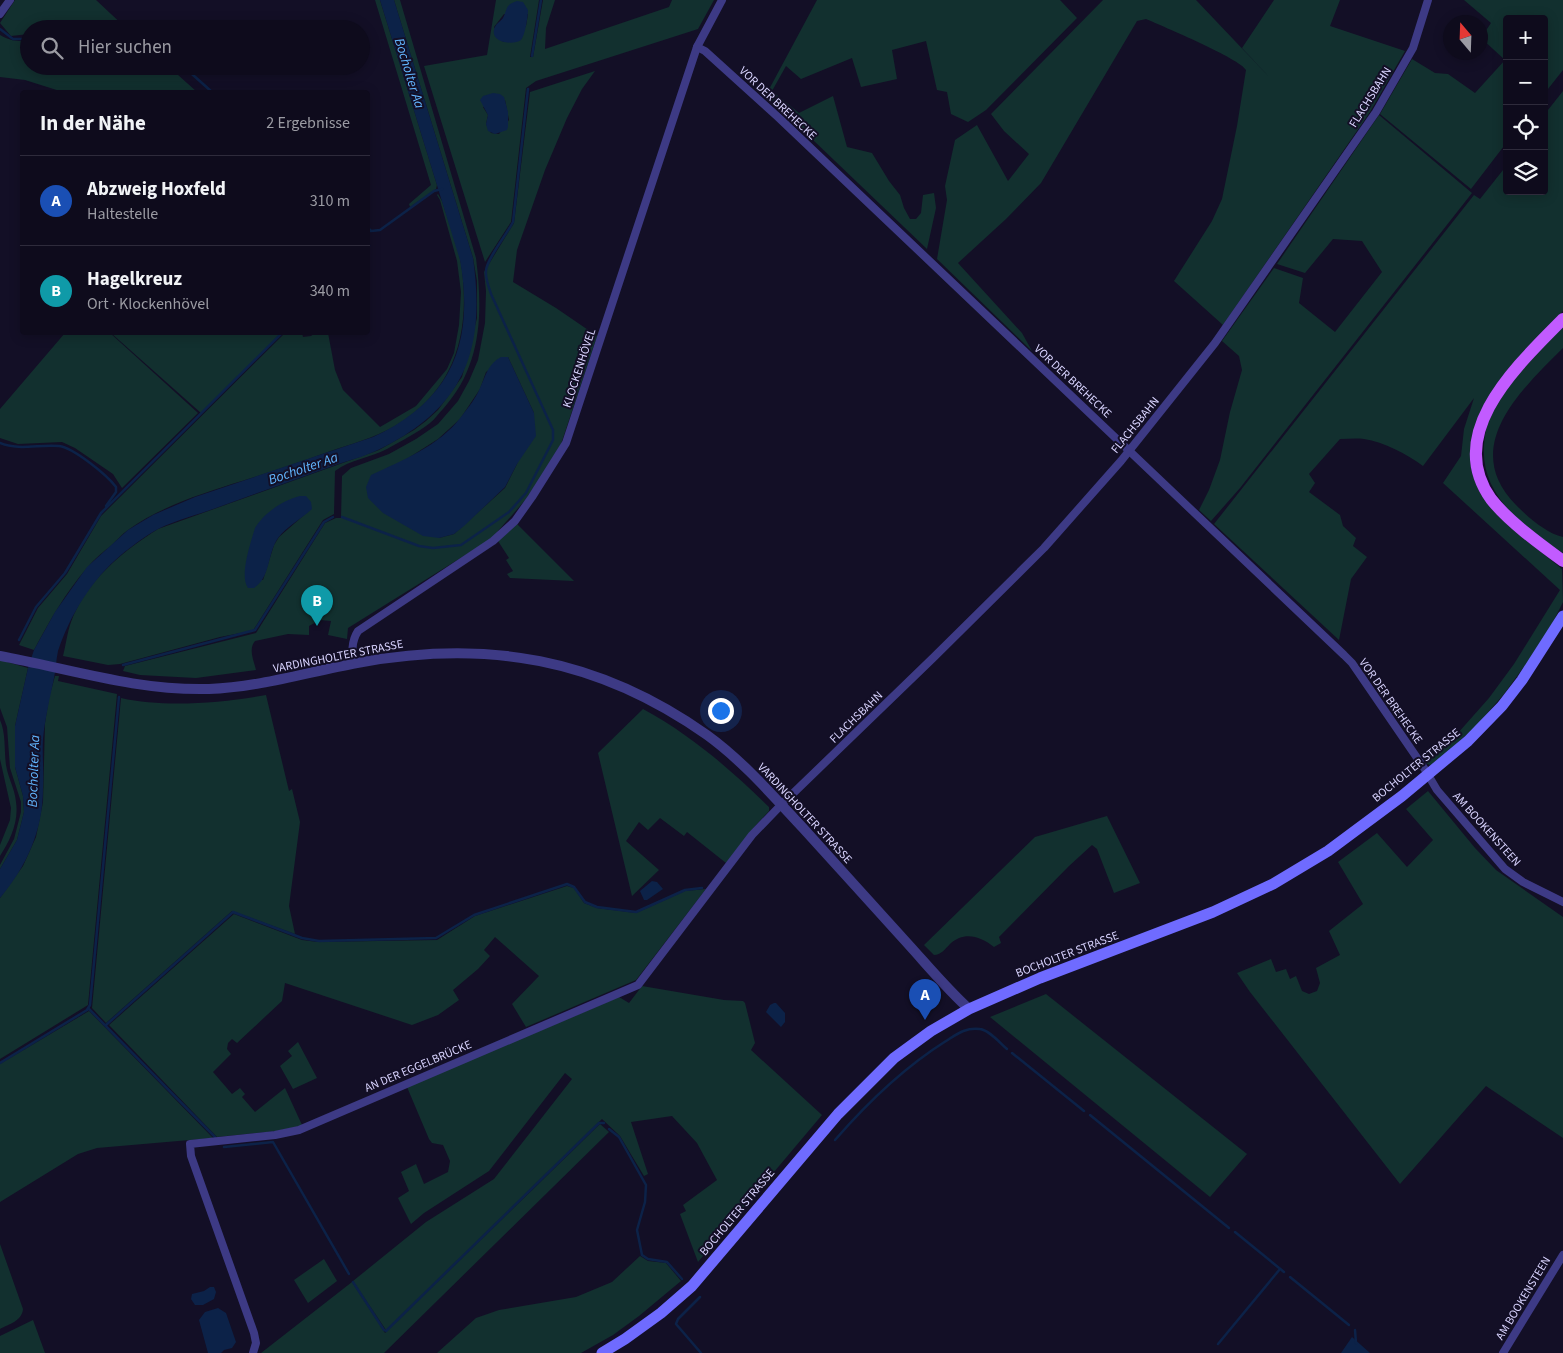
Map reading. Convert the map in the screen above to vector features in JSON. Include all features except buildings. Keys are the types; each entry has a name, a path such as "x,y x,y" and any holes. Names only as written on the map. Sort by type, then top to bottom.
{"main road":[{"path":"1563,319 1522,362 1496,395 1480,426 1476,456 1482,482 1496,506 1563,561"},
{"name":"BOCHOLTER STRASSE","path":"602,1353 661,1313 692,1286 838,1114 894,1058 931,1031 968,1009 1040,978 1213,912 1273,884 1328,851 1428,776 1468,741 1502,706 1528,672 1563,616"}],"street":[{"path":"0,14 10,0"},
{"name":"KLOCKENHÖVEL","path":"354,664 352,646 358,631 493,541 521,513 566,443 697,47 722,0"},
{"name":"FLACHSBAHN","path":"781,804 926,665 1044,548 1130,450 1215,343 1376,112 1413,48 1428,0"},
{"name":"VOR DER BREHECKE","path":"697,47 706,51 778,117 1352,663 1428,776"},
{"name":"VARDINGHOLTER STRASSE","path":"0,656 144,686 209,689 282,680 405,655 474,653 527,658 568,667 622,686 676,715 708,736 758,780 968,1009"},
{"name":"AM BOOKENSTEEN","path":"1428,776 1449,805 1505,869 1523,882 1563,902"},
{"name":"AN DER EGGELBRÜCKE","path":"253,1353 256,1343 254,1333 191,1156 190,1144 274,1135 299,1130 638,985 752,835 781,804"},
{"name":"AM BOOKENSTEEN","path":"1503,1353 1563,1255"}],"green space":[{"path":"15,0 96,0 117,20 20,20 20,35 11,36 0,23"},
{"path":"375,0 380,0 437,185 436,189 410,207 409,204 431,185"},
{"path":"394,0 400,0 476,258 479,319 477,338 466,375 456,392 430,423 387,449 347,464 335,471 334,514 323,520 254,629 120,664 108,665 63,656 68,630 86,593 119,557 158,529 379,450 414,430 438,410 462,377 477,318 477,281 473,258","holes":["311,502 311,509 279,537 274,545 263,580 245,572"]},
{"path":"496,0 539,0 530,57 533,57 543,0 555,0 546,28 545,49 669,7 672,0 714,0 698,29 536,81 526,88 511,222 485,262 424,66 487,55","holes":["504,14 528,14 526,26 513,42 503,42 494,27","505,100 509,120 499,134 491,133 486,124 488,115 483,107"]},
{"path":"817,0 1060,0 1077,18 986,110 968,122 951,114 947,92 937,90 926,41 892,50 897,79 861,87 852,58 801,79 786,66 772,91 799,113 833,96 847,147 872,153 900,195 910,219 916,219 921,213 923,195 934,193 936,208 927,249 766,95"},
{"path":"1103,0 1196,0 1273,81 1242,48 1274,0 1340,0 1330,26 1405,51 1370,112 1223,325 1174,281 1212,221 1222,199 1246,70 1231,58 1183,35 1146,19 1137,21 1041,183 1006,219 958,263 1022,333 1032,351 937,259 947,200 945,186 955,140 977,125 1008,181 1029,154 1004,131 991,114"},
{"path":"1464,0 1563,0 1563,70 1548,89 1548,15 1503,15 1503,58 1488,44 1488,28 1491,23 1488,20 1488,15 1482,15"},
{"path":"0,35 7,39 20,41 20,75 178,75 195,90 57,90 25,80 0,77"},
{"path":"1412,59 1435,73 1448,74 1475,93 1503,62 1503,147 1471,189 1380,114"},
{"path":"595,71 582,89 567,118 545,170 517,250 513,282 597,336 561,444 527,498 491,539 348,628 347,639 328,635 331,621 320,620 309,626 309,635 288,634 255,641 252,651 256,670 196,678 140,675 123,671 125,666 256,633 325,523 341,518 342,476 351,468 389,454 416,439 438,424 458,401 478,360 485,323 486,291 484,272 514,223 530,92","holes":["508,357 534,413 517,464 505,488 454,534 439,538 387,468 402,462 438,439 460,419 480,389 486,372"]},
{"path":"1563,91 1563,311 1507,373 1490,398 1477,423 1471,449 1473,475 1486,501 1502,520 1562,569 1563,602 1553,622 1528,661 1504,694 1476,726 1434,764 1430,765 1425,763 1458,733 1489,698 1514,664 1560,590 1443,483 1461,456 1464,429 1474,398 1423,466 1403,453 1379,443 1364,439 1340,439 1309,474 1315,483 1309,492 1340,515 1343,526 1356,538 1353,546 1367,557 1351,579 1339,640 1214,524 1474,195 1480,199 1503,170 1503,195 1548,195 1548,110"},
{"path":"1379,115 1472,193 1240,488 1211,521 1199,510 1220,460 1230,412 1242,370 1239,356 1222,341 1274,268 1303,278 1299,303 1335,332 1382,272 1362,241 1333,239 1305,273 1277,264"},
{"path":"437,195 442,201 461,261 464,294 460,339 454,359 444,378 431,396 415,412 395,426 379,434 198,495 168,507 140,522 99,556 79,578 58,608 34,650 19,645 38,608 67,574 101,516 283,335 302,335 303,337 328,335 335,370 343,390 380,427 416,406 447,369 454,353 459,325 461,292 457,261"},
{"path":"1563,326 1563,348 1530,382 1502,421 1495,441 1493,462 1500,483 1516,505 1544,528 1563,537 1563,553 1520,521 1497,495 1489,480 1485,463 1484,445 1493,409 1500,398 1522,370"},
{"path":"63,335 112,335 198,413 122,488 113,474 75,448 62,442 18,444 0,438 0,409"},
{"path":"113,335 279,335 201,413"},
{"path":"517,524 574,581 510,578 507,574 513,571 506,560 509,558 498,541"},
{"path":"0,660 28,668 15,726 15,767 23,796 24,812 17,840 0,869 0,865 14,839 21,812 21,802 10,768 7,727 0,708"},
{"path":"55,676 59,676 58,681 117,694 88,1005 0,1059 0,898 23,866 36,837 43,802 45,723"},
{"path":"266,695 289,791 292,789 300,822 289,906 295,934 232,911 106,1023 92,1008 121,698 174,704 231,700"},
{"path":"643,709 694,741 740,779 769,807 769,811 726,863 687,832 684,836 660,818 648,830 639,822 626,841 659,870 632,896 598,753"},
{"path":"0,720 4,736 6,765 17,809 13,830 0,856 0,845 10,820 11,808 0,759"},
{"path":"1428,791 1475,848 1496,870 1563,917 1563,1138 1486,1086 1400,1184 1237,973 1271,959 1276,972 1286,969 1290,979 1296,976 1302,991 1309,994 1317,991 1320,983 1316,968 1340,955 1329,931 1363,904 1338,862 1377,833 1407,867 1433,840 1406,809"},
{"path":"1107,816 1140,883 1114,893 1097,849 1092,845 999,937 1001,943 994,947 978,938 966,936 955,940 941,953 936,955 924,945 1035,837"},
{"path":"567,886 574,888 584,903 597,908 636,913 685,891 706,889 636,980 526,1027 512,1004 539,976 495,937 484,950 490,956 453,990 459,1000 438,1015 412,1025 285,983 282,1001 237,1043 232,1039 228,1043 227,1049 231,1054 213,1072 232,1094 240,1088 245,1094 242,1097 255,1112 285,1088 302,1125 300,1126 277,1131 217,1137 109,1025 234,914 302,940 318,942 437,940 475,916"},
{"path":"642,986 724,1000 743,1001 755,1043 751,1050 822,1115 698,1262 680,1214 686,1211 683,1205 717,1180 697,1143 672,1116 631,1122 648,1174 644,1176 620,1136 602,1119 386,1330 353,1281 426,1222 494,1179 572,1079 565,1073 489,1171 424,1213 411,1224 398,1198 409,1191 401,1172 416,1164 424,1184 448,1172 450,1161 443,1145 432,1143 429,1139 407,1087 619,997 629,1003"},
{"path":"1046,994 1247,1154 1210,1197 990,1017"},
{"path":"89,1011 213,1138 97,1148 78,1154 0,1202 0,1064"},
{"path":"298,1042 317,1078 293,1089 280,1066 292,1056 288,1051"},
{"path":"600,1124 609,1132 384,1353 261,1353 352,1282 385,1333"},
{"path":"0,1244 23,1309 18,1319 0,1329"},
{"path":"640,1256 648,1261 666,1263 681,1281 613,1335 581,1353 437,1353 476,1318 499,1310 576,1297 612,1282"},
{"path":"324,1259 337,1281 308,1303 294,1280"},
{"path":"33,1320 45,1353 0,1353 0,1336"}],"water":[{"name":"Bocholter Aa","path":"380,0 394,0 473,258 476,320 472,347 463,372 450,394 432,414 409,432 380,449 158,529 121,555 91,586 69,624 58,651 43,739 42,803 37,833 18,873 0,898 0,869 17,840 24,812 23,796 15,767 15,726 28,668 34,650 55,612 87,567 128,530 153,515 195,497 373,437 400,422 422,406 439,387 451,366 460,343 464,318 464,290 460,260"},
{"path":"517,1 523,2 528,10 524,34 521,40 517,42 503,42 494,34 496,25 503,18 507,7"},
{"path":"493,93 504,97 508,112 507,130 495,134 488,131 486,124 488,115 480,100 483,96"},
{"path":"501,357 508,357 534,413 536,436 517,464 505,487 454,534 439,538 423,536 383,513 368,498 366,487 371,475 420,451 452,427 474,399 490,366"},
{"path":"300,496 306,496 311,502 312,509 285,530 278,538 263,578 254,588 248,588 245,567 255,528 263,517 274,508"},
{"path":"652,881 657,882 663,889 647,900 644,900 640,891"},
{"path":"774,1003 785,1013 785,1022 781,1027 766,1012 770,1005"},
{"path":"214,1287 216,1292 214,1299 203,1305 195,1305 191,1299 192,1294 204,1291"},
{"path":"218,1308 226,1313 236,1342 232,1348 221,1353 208,1353 199,1320 205,1312"},
{"path":"1352,1337 1370,1353 1341,1353"}],"waterway":[{"path":"532,56 541,0"},
{"path":"0,29 13,39 20,39"},
{"path":"193,75 210,90"},
{"path":"342,517 419,546 433,548 461,545 509,512 526,493 553,440 553,430 491,294 486,274 489,260 513,222 528,89"},
{"path":"370,230 380,230 434,191 442,189"},
{"path":"19,640 36,607 65,573 101,513 280,335"},
{"path":"0,443 14,447 59,446 73,452 98,469 116,487 116,492 106,506"},
{"path":"123,665 255,630 324,522 333,517"},
{"path":"0,1063 87,1010 90,1005 119,697"},
{"path":"106,1025 233,912 302,938 319,941 436,938 474,915 567,884 574,887 585,902 597,907 636,912 685,890 702,888"},
{"path":"88,1008 215,1137"},
{"path":"835,1140 860,1112 901,1074 930,1051 958,1034 970,1029 980,1029 991,1034 1007,1049"},
{"path":"1012,1053 1084,1111"},
{"path":"1090,1115 1229,1228"},
{"path":"353,1282 386,1331 599,1123 604,1123"},
{"path":"609,1129 619,1137 646,1185 645,1202 637,1230 642,1255 648,1259 667,1262 682,1279"},
{"path":"224,1147 273,1142 349,1274"},
{"path":"1235,1232 1284,1272"},
{"path":"1218,1344 1280,1269"},
{"path":"1290,1277 1349,1325"},
{"path":"700,1297 678,1319 676,1324 701,1353"},
{"path":"1355,1330 1356,1343"}],"place":[{"name":"Hagelkreuz","path":"317,626"},
{"name":"Abzweig Hoxfeld","path":"925,1020"}]}
